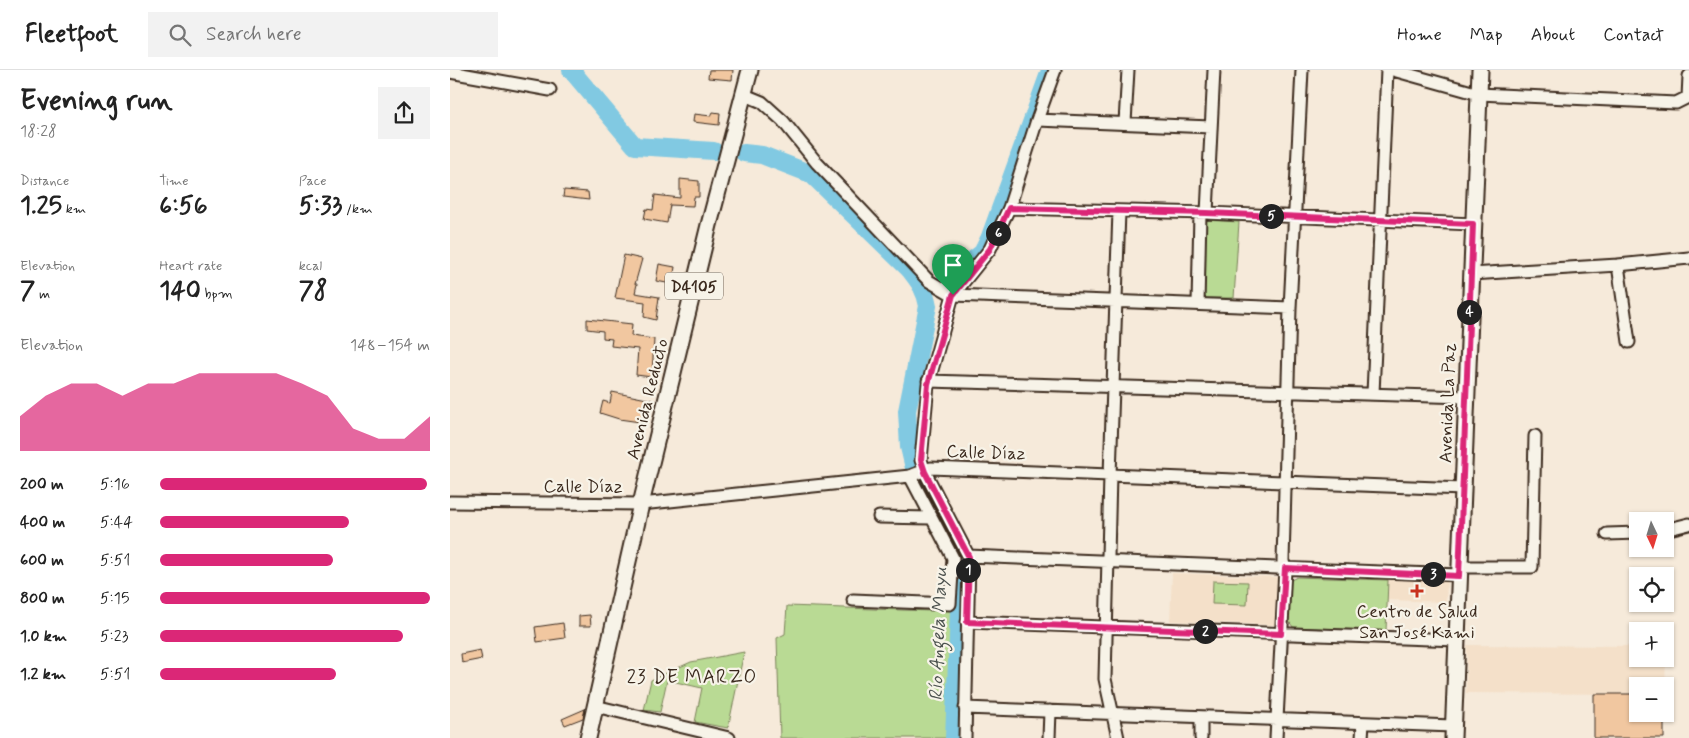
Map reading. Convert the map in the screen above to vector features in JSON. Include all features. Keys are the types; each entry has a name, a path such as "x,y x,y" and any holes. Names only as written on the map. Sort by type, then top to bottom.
{"main road":[{"name":"Avenida Reducto","path":"588,738 641,504 709,225 750,70"},
{"name":"Avenida La Paz","path":"1453,732 1480,70"}],"street":[{"path":"965,738 968,556 925,472 921,460 928,381 953,295 990,249 1009,208 1055,70"},
{"path":"1125,123 1128,70"},
{"path":"1198,304 1214,70"},
{"path":"1276,738 1285,568 1283,561 1290,308 1302,70"},
{"path":"1373,394 1387,70"},
{"path":"1393,70 1479,94 1676,103 1688,97 1689,76"},
{"path":"450,72 550,90"},
{"path":"744,95 762,102 783,121 817,163 929,281 953,295 1290,308"},
{"path":"1037,120 1211,127"},
{"path":"1009,208 1203,213 1473,224"},
{"path":"1118,738 1105,679 1119,211"},
{"path":"1471,274 1618,265 1689,258"},
{"path":"1618,265 1629,342"},
{"path":"928,381 1466,397"},
{"path":"968,556 1285,568 1460,571 1532,567 1535,436"},
{"name":"Calle Díaz","path":"450,502 641,504 910,476 925,472 931,468 1463,489"},
{"path":"853,600 950,604 953,558 910,476"},
{"path":"879,517 931,518"},
{"path":"1674,528 1689,524"},
{"path":"1606,534 1629,533"},
{"path":"967,622 1457,640"},
{"path":"595,706 682,732 728,738"},
{"path":"966,708 1362,723 1453,732"},
{"path":"1049,738 1050,711"},
{"path":"1201,717 1201,738"},
{"path":"1362,723 1362,738"}],"shaded area":[{"path":"1172,573 1277,577 1275,625 1170,621"},
{"name":"Centro de Salud San José Kami","path":"1388,580 1447,582 1446,602 1387,600"},
{"path":"1467,645 1629,646 1629,667 1666,667 1665,677 1629,677 1629,694 1466,693"}],"green space":[{"path":"1205,220 1239,222 1234,298 1201,298"},
{"path":"1297,577 1388,580 1386,631 1293,627 1288,620 1289,581"},
{"path":"1213,581 1248,582 1247,605 1212,604"},
{"path":"956,597 965,597 961,738 780,738 777,638 785,634 787,606 932,611 952,607"},
{"path":"744,652 728,728 695,722 702,688 667,680 660,712 644,710 651,680 691,662"}],"building":[{"path":"709,70 733,70 732,80 708,78"},
{"path":"713,112 720,113 719,125 693,122 694,114 711,116"},
{"path":"680,179 699,181 699,197 694,197 693,206 670,205 667,223 644,219 646,209 653,210 655,195 680,198"},
{"path":"564,190 588,192 589,200 563,197"},
{"path":"624,255 642,259 635,284 637,284 635,293 659,297 656,320 644,317 645,302 615,298"},
{"path":"659,264 675,267 672,284 656,281"},
{"path":"587,319 632,324 631,336 654,339 652,377 636,375 638,349 611,346 612,339 603,338 603,331 587,329"},
{"path":"612,392 652,400 647,423 619,419 600,413 603,401 610,403"},
{"path":"590,615 591,626 579,626 579,616"},
{"path":"563,623 565,638 537,642 535,627"},
{"path":"480,650 482,659 462,663 461,654"},
{"path":"1594,694 1629,694 1629,722 1664,722 1664,738 1594,738"},
{"path":"585,709 583,718 565,725 562,719"}],"waterway":[{"name":"Río Angela Mayu","path":"571,70 635,146 714,151"},
{"path":"942,279 979,250 986,236 1046,70"},
{"name":"Río Angela Mayu","path":"744,153 762,155 811,174 909,269 921,286 928,306 907,411 909,447 914,468"},
{"name":"Río Angela Mayu","path":"921,482 961,558 954,738"}],"place":[{"name":"Centro de Salud San José Kami","path":"1417,591"}],"district":[{"name":"23 DE MARZO","path":"692,676"}],"route":[{"path":"1009,208 1207,213 1473,224 1459,576 1285,568 1281,634 967,622 969,557 925,472 921,460 928,384 953,295 990,249 1009,208"}]}
